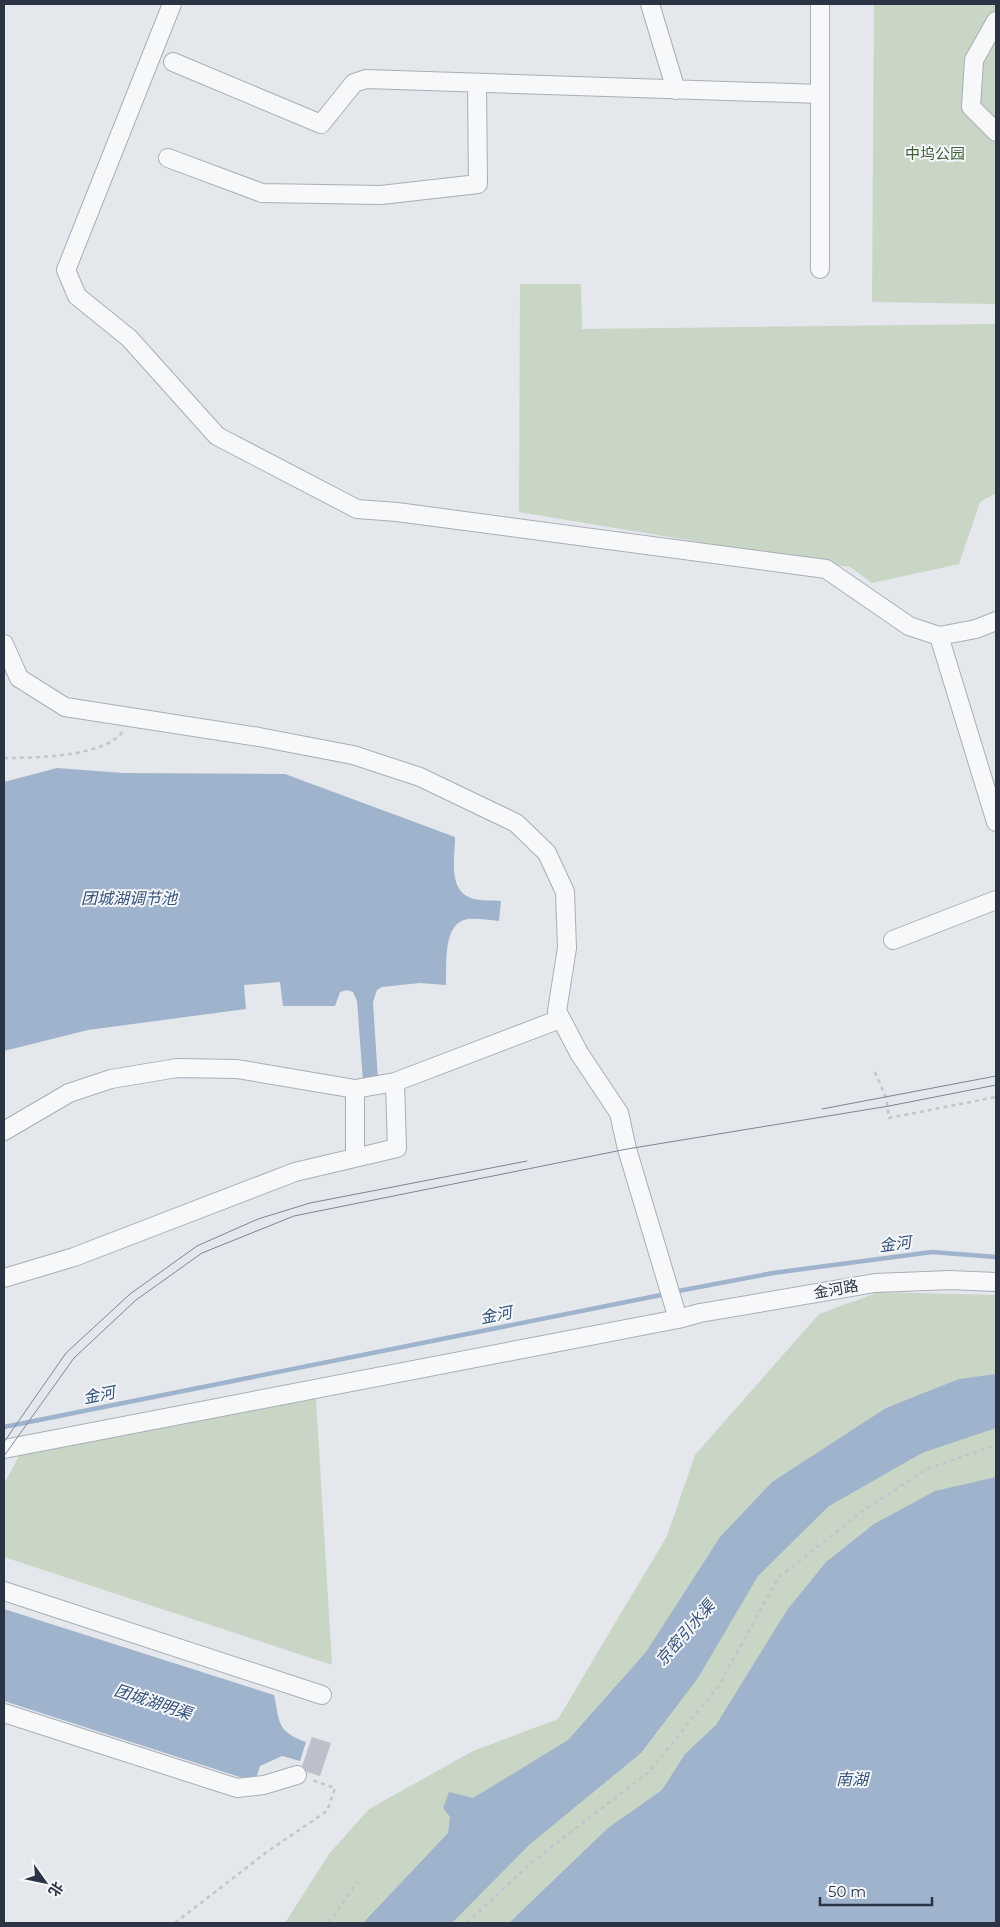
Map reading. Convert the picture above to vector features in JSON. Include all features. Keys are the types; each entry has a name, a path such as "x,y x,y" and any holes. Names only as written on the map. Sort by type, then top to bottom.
{"street":[{"path":"172,4 66,270 77,296 129,338 217,436 357,509 398,512 826,569 909,626 939,636 976,629 996,621"},
{"path":"650,4 676,90"},
{"path":"820,4 820,269"},
{"path":"996,21 974,60 971,107 996,132"},
{"path":"173,62 321,124 354,82 366,79 820,94"},
{"path":"168,158 262,193 381,195 478,184 477,83"},
{"path":"939,636 996,822"},
{"path":"4,644 19,678 65,707 259,737 352,755 420,778 516,823 547,853 565,892 567,948 557,1011 579,1053 619,1113 627,1148 676,1313"},
{"path":"893,940 996,900"},
{"path":"4,1131 78,1090 111,1078 177,1068 237,1069 355,1089 395,1082 560,1019"},
{"path":"4,1278 74,1257 295,1172 397,1148 395,1082"},
{"path":"355,1089 355,1157"},
{"name":"金河路","path":"4,1450 676,1313 700,1314 875,1283 950,1280 996,1282"},
{"path":"4,1591 322,1694"},
{"path":"4,1713 237,1788 264,1785 297,1775"}],"path":[{"path":"4,758 37,758 84,750 117,740 133,718"},
{"path":"875,1072 886,1098 890,1118 996,1097"},
{"path":"467,1923 532,1862 650,1771 719,1685 778,1578 864,1510 927,1469 996,1446"},
{"path":"175,1923 268,1851 327,1811 335,1788 297,1775"},
{"path":"330,1923 357,1882"}],"green space":[{"name":"中坞公园","path":"874,4 996,4 996,304 872,302"},
{"path":"520,284 581,284 582,329 996,324 996,493 980,502 959,564 872,583 850,567 519,512"},
{"path":"879,1292 996,1295 996,1923 285,1923 329,1854 369,1809 473,1751 558,1719 667,1536 695,1455 819,1314"},
{"path":"316,1398 332,1665 4,1557 4,1484 20,1454"}],"water":[{"name":"团城湖调节池","path":"57,768 123,773 285,774 455,837 454,873 456,882 465,895 474,899 501,901 499,921 468,919 460,922 454,928 448,946 446,985 420,983 382,987 377,990 373,1002 378,1080 363,1081 357,1001 353,992 347,990 340,992 335,1006 283,1006 280,982 244,985 246,1009 88,1030 4,1051 4,782"},
{"name":"京密引水渠","path":"996,1374 996,1428 922,1453 829,1506 758,1576 698,1678 641,1753 529,1845 452,1923 363,1923 448,1833 450,1817 443,1808 449,1792 473,1798 568,1740 646,1652 720,1537 772,1482 886,1408 959,1379"},
{"name":"南湖","path":"996,1477 996,1923 509,1923 608,1828 662,1790 685,1754 716,1725 787,1610 826,1562 874,1524 935,1491"},
{"name":"团城湖明渠","path":"4,1609 274,1695 279,1719 284,1729 289,1734 306,1742 300,1761 282,1756 260,1766 256,1779 252,1781 4,1701"}],"building":[{"path":"312,1737 331,1743 320,1776 307,1772 302,1766"}],"waterway":[{"name":"金河","path":"673,1292 773,1273 932,1252 996,1257"},
{"name":"金河","path":"4,1427 666,1294"}],"tram line":[{"path":"822,1109 996,1076"},
{"path":"4,1456 74,1358 136,1300 202,1253 294,1216 627,1149 889,1106 996,1085"},
{"path":"4,1442 66,1353 130,1294 197,1246 258,1219 310,1203 527,1161"}]}
